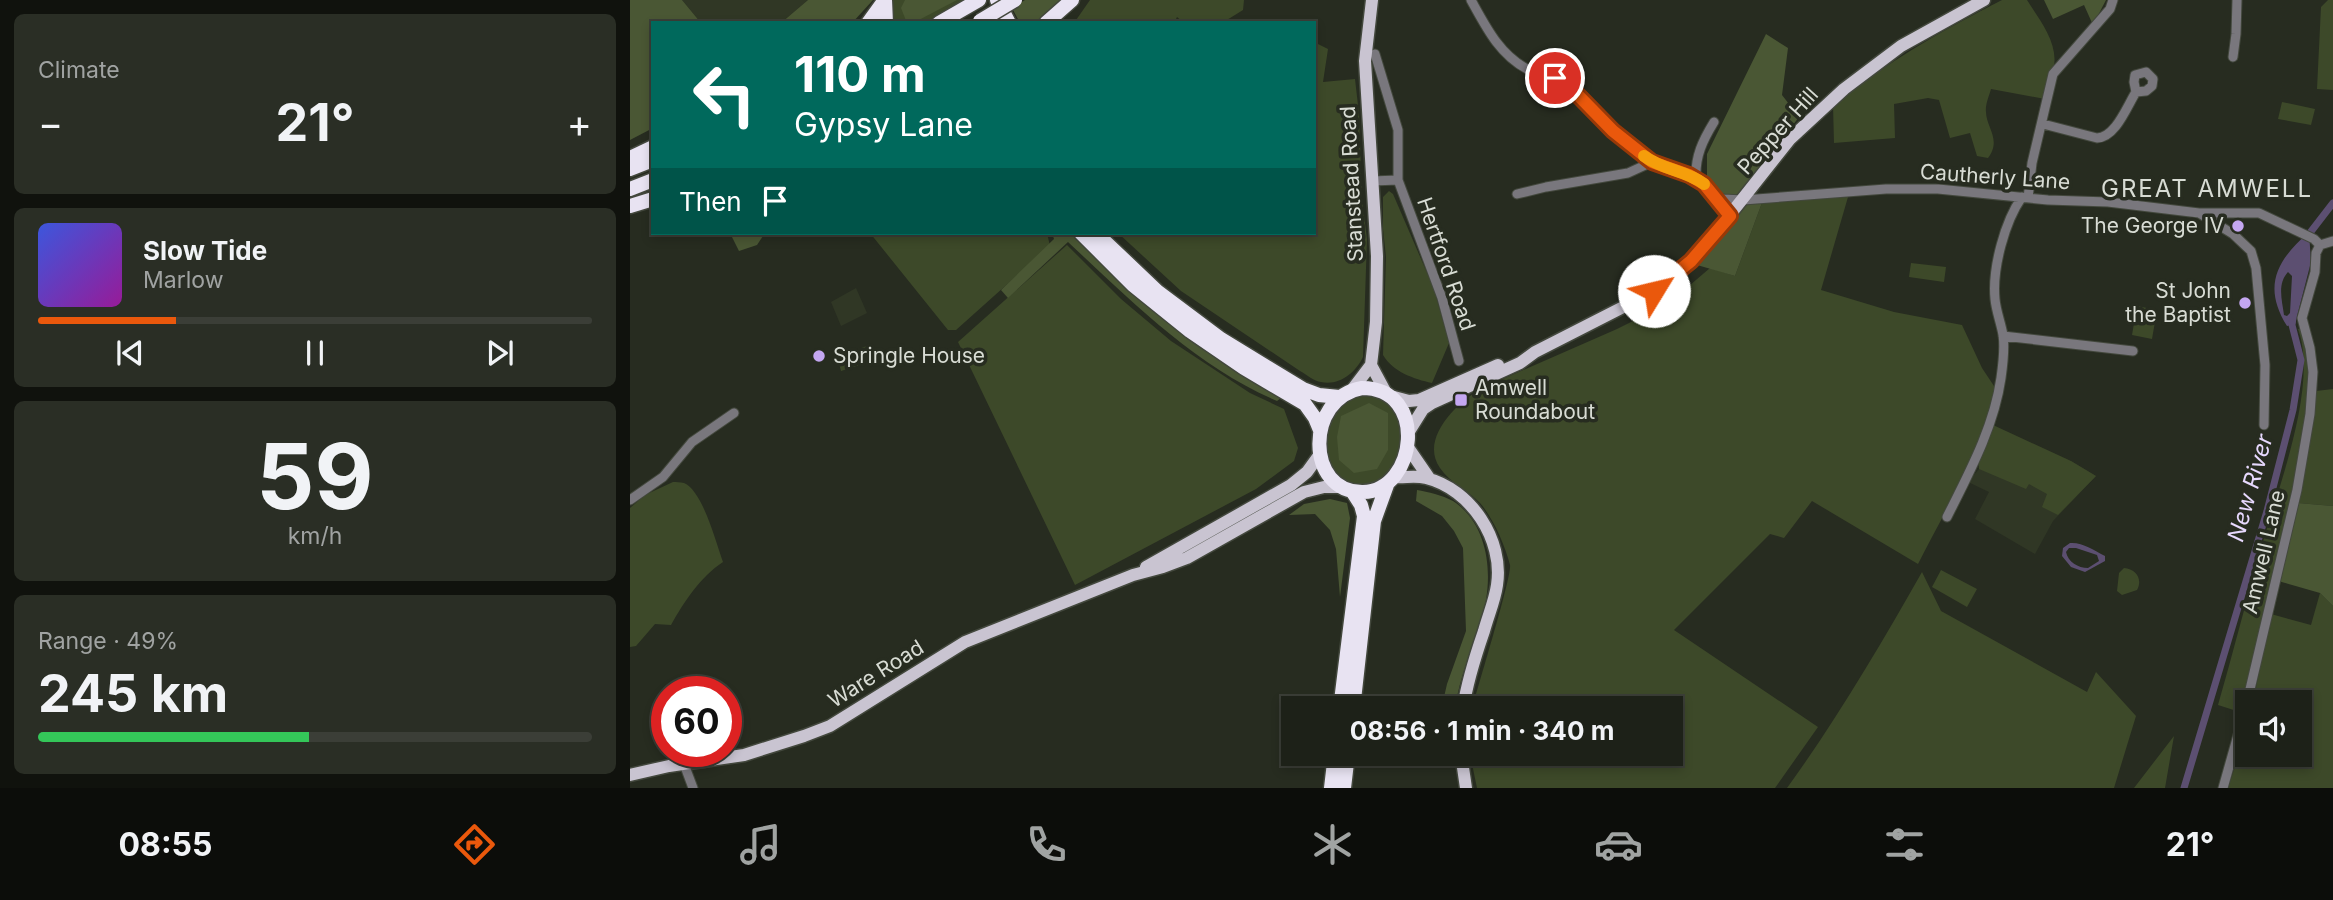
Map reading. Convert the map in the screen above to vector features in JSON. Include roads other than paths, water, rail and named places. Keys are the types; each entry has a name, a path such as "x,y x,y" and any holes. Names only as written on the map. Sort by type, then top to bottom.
{"highway":[{"path":"869,21 884,0"},
{"path":"884,0 886,21"},
{"path":"997,0 1008,21"},
{"path":"981,21 1015,0"},
{"path":"1048,21 1072,0"},
{"path":"942,21 975,2"},
{"path":"630,158 651,148"},
{"path":"630,169 651,161"},
{"path":"630,190 651,181"},
{"path":"630,206 651,200"},
{"path":"1083,235 1133,285 1190,331 1244,368 1305,404 1320,430"},
{"path":"1098,235 1157,291 1221,339 1303,389 1319,395 1374,388 1389,394 1406,418 1407,440 1403,465 1380,501 1374,521 1354,696"},
{"path":"1342,696 1364,516 1361,505 1328,473 1320,454 1320,430 1325,416 1346,393"},
{"path":"1347,489 1375,491 1391,481"},
{"path":"1331,788 1334,766"},
{"path":"1344,788 1347,766"}],"main road":[{"name":"Stanstead Road","path":"1371,365 1377,291 1366,61 1372,0"},
{"name":"Pepper Hill","path":"1407,440 1423,409 1520,363 1535,352 1669,281 1702,250 1803,126 1844,89 1920,33 1984,0"},
{"name":"Pepper Hill","path":"1389,394 1404,401 1419,400 1516,357 1535,352"},
{"path":"1346,393 1371,365 1389,394"},
{"path":"1407,440 1429,478"},
{"name":"Ware Road","path":"1133,575 1292,485 1307,472 1320,454"},
{"path":"1391,481 1413,476 1429,478 1466,500 1480,517 1490,536 1498,560 1497,585 1474,659 1466,696"},
{"name":"Ware Road","path":"742,755 830,726 965,642 1133,575 1163,567 1208,547 1304,492 1324,487 1347,489"},
{"path":"1463,766 1466,788"},
{"name":"Ware Road","path":"630,775 669,767"}],"street":[{"path":"1471,0 1493,38 1511,58 1527,69 1564,82 1613,131 1652,162 1696,178 1716,196 1730,216"},
{"path":"1947,517 1988,428 2000,382 2003,336 1994,295 2000,250 2014,209 2025,197 2053,74 2110,9 2113,0"},
{"path":"2233,57 2237,0"},
{"name":"Hertford Road","path":"1375,54 1398,130 1398,180 1442,298 1459,360"},
{"path":"2043,124 2097,138 2104,137 2111,132 2136,92"},
{"path":"1696,178 1696,161 1700,146 1714,122"},
{"path":"1517,194 1628,173 1652,162"},
{"name":"Hertford Road","path":"1372,181 1398,180"},
{"name":"Cautherly Lane","path":"1716,196 1742,200 1918,187 2025,197 2108,201 2199,213 2259,213 2317,242"},
{"path":"2008,195 2014,209"},
{"path":"2199,213 2233,234 2251,251 2256,268 2265,365 2264,425"},
{"path":"2317,242 2333,242"},
{"name":"Amwell Lane","path":"2250,690 2297,490 2310,414 2313,373 2310,348 2301,318 2315,272 2317,242"},
{"path":"2003,336 2133,351"},
{"path":"630,500 663,477 692,442 734,413"},
{"name":"Amwell Lane","path":"2223,788 2235,745"},
{"path":"685,767 693,788"}],"waterway":[{"name":"New River","path":"2306,238 2333,203"},
{"name":"New River","path":"2184,788 2267,511 2293,410 2301,360 2292,325 2293,317"}],"place":[{"name":"The George IV","path":"2238,226"},
{"name":"St John the Baptist","path":"2245,303"},
{"name":"Springle House","path":"819,356"},
{"name":"Amwell Roundabout","path":"1461,400"}],"district":[{"name":"GREAT AMWELL","path":"2207,189"}]}
